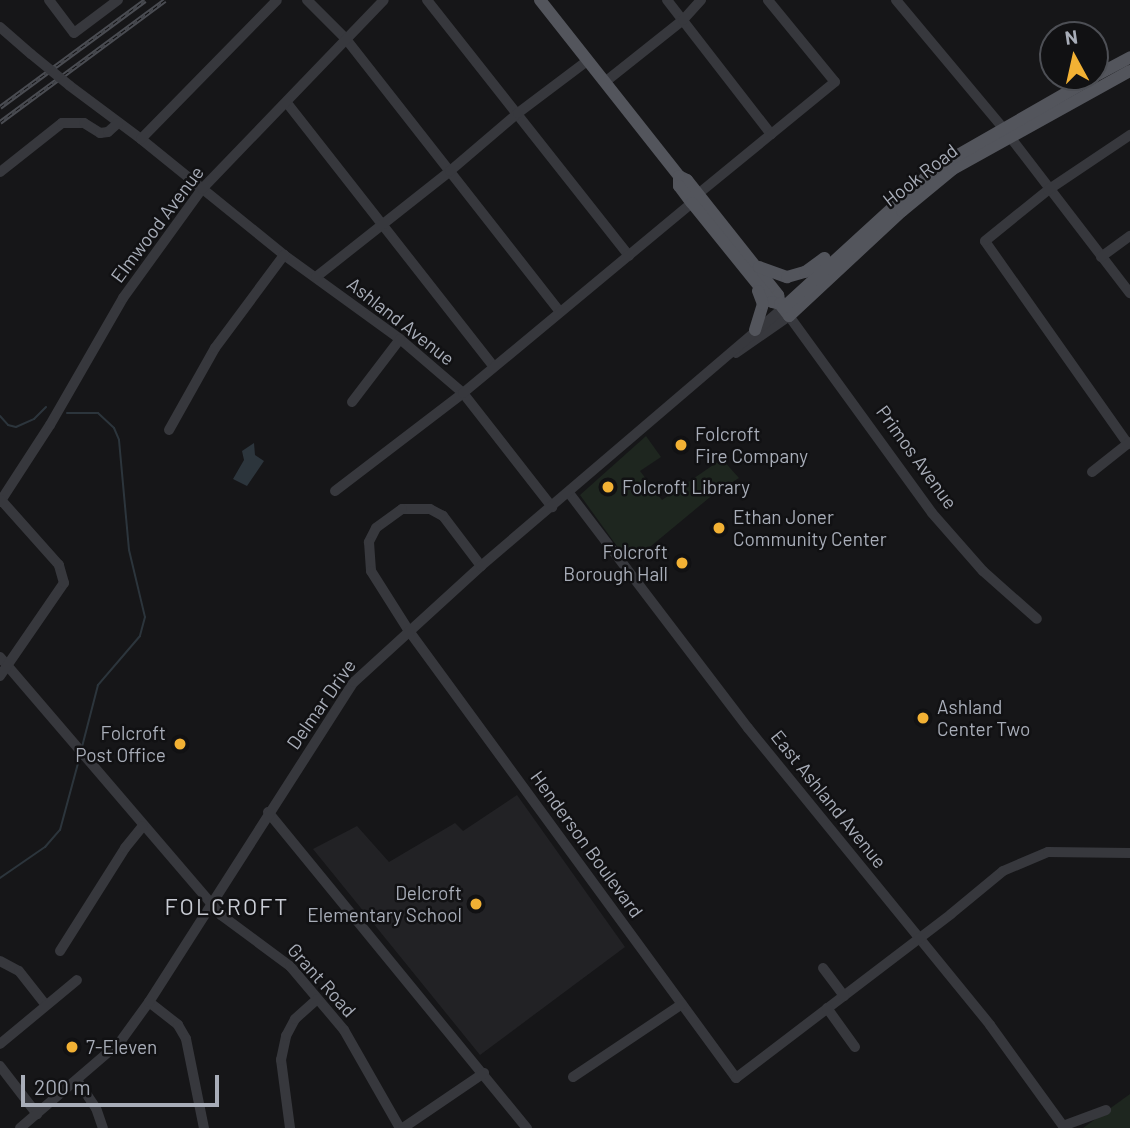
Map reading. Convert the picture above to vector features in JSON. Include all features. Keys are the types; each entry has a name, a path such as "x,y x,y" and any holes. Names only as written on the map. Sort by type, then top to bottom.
{"main road":[{"name":"Primos Avenue","path":"540,0 679,176 679,186 695,198 749,267 772,302 784,310"},
{"name":"Hook Road","path":"1109,69 1130,57"},
{"name":"Hook Road","path":"784,310 863,233 937,167 959,151 1007,134 1130,71"},
{"name":"Hook Road","path":"784,310 944,176 1073,91"},
{"path":"749,267 781,277 799,275 863,233"},
{"path":"749,267 763,304 755,330"}],"street":[{"path":"48,0 74,33 118,0"},
{"path":"141,139 277,0"},
{"path":"307,0 346,39 559,311"},
{"name":"Elmwood Avenue","path":"1,501 50,425 123,298 202,189 384,0"},
{"path":"427,0 629,256"},
{"path":"667,0 771,134"},
{"path":"605,82 683,20 701,0"},
{"path":"335,491 463,393 835,82 768,0"},
{"path":"897,0 1007,134 1130,293"},
{"path":"0,27 70,86 202,189"},
{"path":"316,277 450,171 518,113 587,61"},
{"path":"287,103 494,367"},
{"path":"0,173 62,123 84,122 100,133 108,132 118,123"},
{"path":"1092,472 1129,443 985,241 1048,190 1130,135"},
{"name":"Ashland Avenue","path":"202,189 284,255 400,340 463,393 552,507"},
{"path":"1101,257 1130,236"},
{"path":"169,430 199,372 284,255"},
{"name":"Delmar Drive","path":"721,362 755,330 784,310"},
{"name":"Delmar Drive","path":"20,1128 120,1042 149,1002 268,812 354,682 481,566 784,310"},
{"name":"Primos Avenue","path":"784,310 932,513 984,571 1037,619"},
{"path":"352,402 400,340"},
{"name":"East Ashland Avenue","path":"569,493 748,728 990,1025 1063,1126"},
{"path":"0,676 56,599 64,583 64,572 1,501"},
{"name":"Henderson Boulevard","path":"481,566 443,516 429,509 402,509 376,528 369,542 371,571 409,631 736,1078 827,1008"},
{"name":"Grant Road","path":"0,657 221,915 280,956 317,999 361,1056 401,1128"},
{"path":"268,812 527,1128"},
{"path":"60,951 125,848 143,826"},
{"path":"855,1047 827,1008 968,901 1003,871 1048,852 1130,853"},
{"path":"0,961 19,971 45,1004"},
{"path":"823,968 844,996"},
{"path":"0,1044 77,980"},
{"path":"290,1128 281,1060 286,1036 295,1019 317,999"},
{"path":"149,1002 178,1024 186,1039 204,1128"},
{"path":"573,1077 682,1004"},
{"path":"0,1066 37,1114"},
{"path":"401,1128 484,1073"},
{"path":"77,1080 96,1108 103,1128"},
{"path":"1063,1126 1106,1110"}],"shaded area":[{"path":"646,436 661,457 640,471 662,500 722,459 739,478 715,493 633,561 624,556 580,495"},
{"path":"254,443 255,455 264,461 247,486 233,479 244,460 242,451"},
{"name":"Delcroft Elementary School","path":"517,795 625,947 480,1055 313,849 357,826 389,862 455,823 463,831"},
{"path":"1130,1094 1130,1128 1083,1128"}],"waterway":[{"path":"0,416 8,425 16,427 34,419 46,407"},
{"path":"67,413 98,413 114,428 119,440 129,550 145,617 140,636 98,685 82,747"},
{"path":"0,878 45,847 60,830 80,756"}],"railway":[{"path":"0,107 145,0"},
{"path":"0,122 165,0"}],"place":[{"name":"Folcroft Fire Company","path":"681,445"},
{"name":"Folcroft Library","path":"608,487"},
{"name":"Ethan Joner Community Center","path":"719,528"},
{"name":"Folcroft Borough Hall","path":"682,563"},
{"name":"Ashland Center Two","path":"923,718"},
{"name":"Folcroft Post Office","path":"180,744"},
{"name":"Delcroft Elementary School","path":"476,904"},
{"name":"7-Eleven","path":"72,1047"}],"district":[{"name":"FOLCROFT","path":"227,906"}]}
